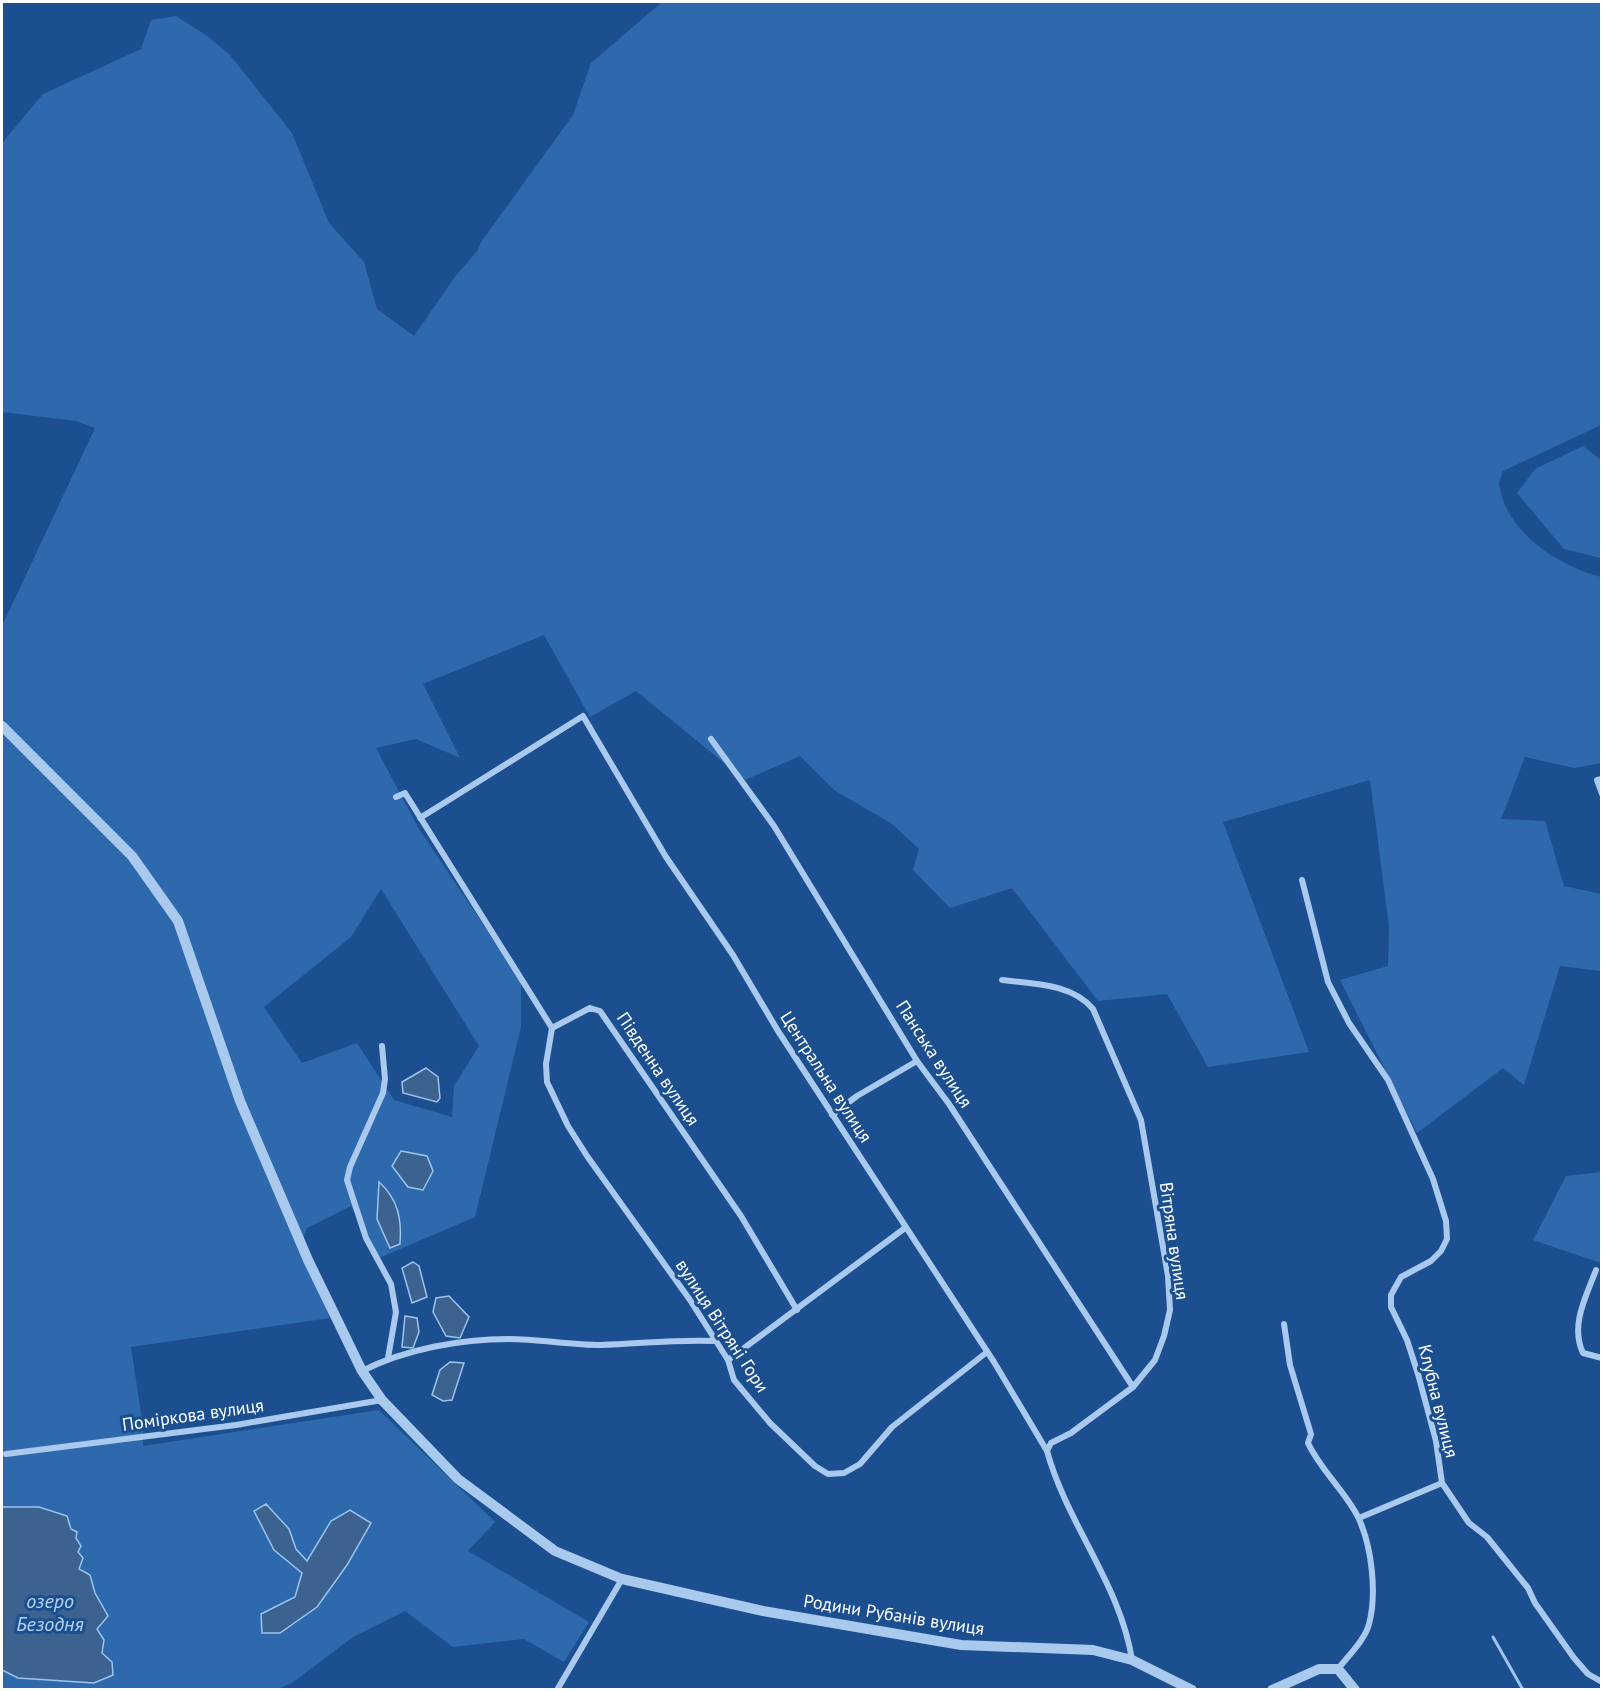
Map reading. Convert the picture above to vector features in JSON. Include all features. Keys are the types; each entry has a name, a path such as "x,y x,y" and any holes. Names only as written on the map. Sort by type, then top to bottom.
{"street":[{"name":"Центральна вулиця","path":"420,818 583,716 666,857 733,955 832,1115 987,1352 1047,1451"},
{"name":"Родини Рубанів вулиця","path":"2,726 132,856 178,921 240,1101 308,1260 362,1371 382,1400 458,1479 555,1551 622,1579 763,1611 961,1645 1093,1650 1132,1660 1192,1689"},
{"name":"Панська вулиця","path":"711,739 774,826 917,1061 949,1104 1132,1387"},
{"path":"1600,780 1602,794"},
{"path":"396,797 405,793 552,1028"},
{"name":"Клубна вулиця","path":"1302,880 1328,982 1348,1023 1388,1080 1433,1179 1446,1221 1447,1239 1441,1251 1431,1261 1401,1277 1390,1295 1391,1306 1407,1340 1420,1383 1436,1441 1442,1483 1469,1523 1487,1537 1528,1588 1535,1603 1574,1658 1588,1674 1602,1682"},
{"name":"Вітряна вулиця","path":"1002,980 1052,987 1084,997 1093,1009 1141,1120 1168,1276 1170,1310 1155,1360 1132,1387 1071,1433 1051,1443 1047,1451"},
{"name":"Південна вулиця","path":"552,1028 590,1008 600,1011 741,1216 797,1310"},
{"name":"вулиця Вітряні Гори","path":"552,1028 546,1064 547,1082 554,1100 587,1156 690,1300 728,1360 734,1380 745,1395 815,1466 828,1474 844,1473 860,1464 892,1427 987,1352"},
{"path":"382,1046 385,1079 383,1093 350,1167 348,1180 366,1238 392,1284 396,1312 388,1358"},
{"path":"832,1115 857,1096 917,1061"},
{"path":"728,1360 905,1228"},
{"path":"1596,1270 1578,1323 1577,1333 1583,1353 1602,1358"},
{"path":"1284,1324 1290,1365 1311,1434 1308,1443 1314,1456 1359,1518 1371,1576 1369,1625 1338,1669"},
{"path":"362,1371 388,1358 471,1341 511,1339 603,1345 687,1339 715,1341"},
{"name":"Поміркова вулиця","path":"6,1454 236,1425 382,1400"},
{"path":"1047,1451 1078,1526 1128,1630 1132,1660"},
{"path":"1359,1518 1442,1483"},
{"path":"557,1689 622,1579"},
{"path":"1272,1689 1318,1669 1338,1669 1355,1689"}],"shaded area":[{"path":"662,2 1601,2 1601,425 1503,471 1499,483 1503,501 1511,517 1536,544 1567,564 1601,577 1601,763 1574,768 1525,757 1501,819 1545,821 1564,886 1601,894 1601,971 1560,966 1524,1085 1503,1068 1417,1133 1340,980 1388,966 1389,927 1370,780 1223,822 1309,1052 1208,1067 1167,994 1098,1001 1012,888 950,908 913,870 919,849 892,824 834,790 800,756 745,780 636,691 590,717 544,635 423,684 460,758 416,739 376,748 419,829 521,981 521,1027 475,1217 379,1258 351,1206 307,1228 301,1245 330,1318 131,1347 143,1426 143,1446 379,1410 495,1522 468,1551 589,1622 564,1662 524,1639 453,1647 405,1611 353,1637 292,1683 278,1689 2,1689 2,1670 18,1678 94,1683 113,1675 101,1653 104,1640 97,1629 108,1616 95,1593 90,1575 79,1569 76,1538 67,1516 39,1507 2,1507 2,626 95,428 76,421 2,412 2,143 43,94 141,49 151,20 176,16 206,35 229,54 292,133 329,223 364,262 377,309 414,336 573,115 591,63","holes":["381,889 479,1046 454,1086 452,1117 394,1100 357,1043 302,1063 264,1007 351,937"]},
{"path":"1583,446 1601,460 1601,558 1564,549 1517,493 1535,469"},
{"path":"1601,1172 1601,1263 1533,1240 1566,1176"}],"water":[{"path":"426,1068 438,1077 440,1098 437,1102 403,1093 402,1082"},
{"path":"401,1151 427,1156 433,1171 423,1190 408,1187 392,1166"},
{"path":"379,1182 395,1202 399,1218 400,1244 390,1248 377,1219"},
{"path":"413,1262 419,1266 427,1297 412,1303 402,1268"},
{"path":"449,1296 469,1317 460,1338 446,1336 433,1312 436,1298"},
{"path":"405,1316 417,1318 419,1332 413,1348 402,1347"},
{"path":"450,1362 464,1363 452,1400 443,1401 432,1395 440,1370"},
{"path":"266,1504 289,1529 296,1549 307,1561 331,1521 350,1510 371,1523 347,1565 317,1607 280,1633 262,1633 261,1614 295,1597 302,1573 274,1550 254,1511"},
{"name":"озеро Безодня","path":"2,1507 39,1507 67,1516 71,1529 77,1532 76,1538 81,1546 78,1552 83,1558 79,1569 90,1575 95,1593 108,1616 97,1629 104,1640 102,1653 112,1662 113,1675 94,1683 18,1678 2,1670"}],"waterway":[{"path":"1493,1637 1523,1690"}]}
